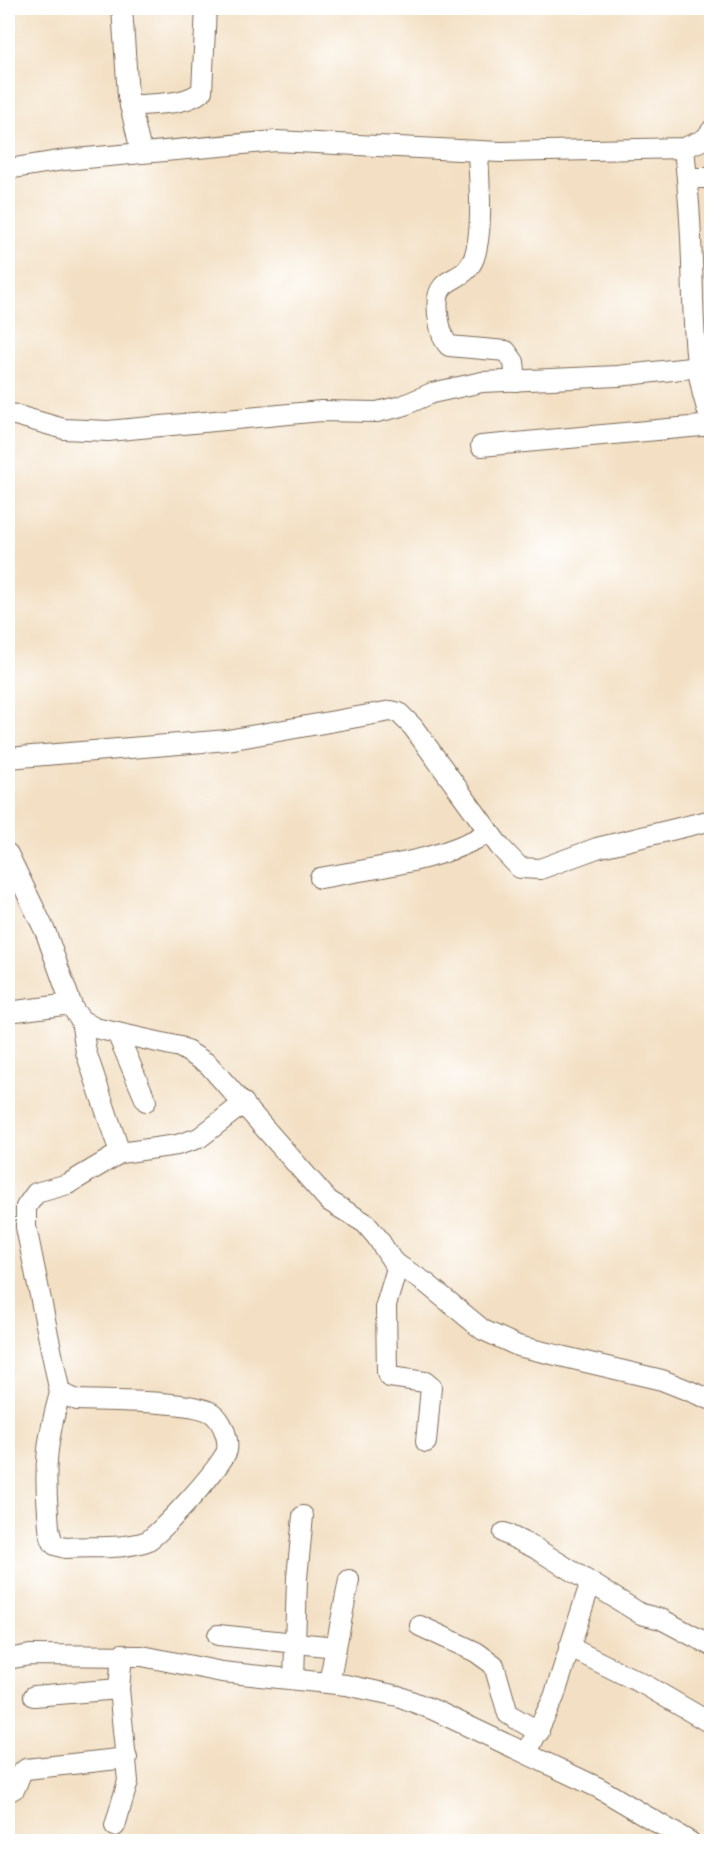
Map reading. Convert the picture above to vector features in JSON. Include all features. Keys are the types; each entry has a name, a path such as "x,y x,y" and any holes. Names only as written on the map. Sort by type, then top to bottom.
{"street":[{"path":"122,8 130,106 141,152"},
{"path":"130,106 184,100 202,91 206,8"},
{"path":"8,169 64,160 276,141 478,151 684,148 705,139 711,130"},
{"path":"482,446 711,424 692,327 692,251 684,148"},
{"path":"478,151 478,225 474,258 469,267 441,287 438,294 438,314 444,341 449,346 506,351 514,362 516,381"},
{"path":"687,178 711,178"},
{"path":"8,413 64,429 108,431 321,411 377,412 444,390 482,382 618,376 699,367"},
{"path":"8,758 228,740 391,711 399,713 413,727 507,857 520,868 540,869 597,848 657,831 711,820"},
{"path":"320,878 439,853 460,847 489,832"},
{"path":"8,854 46,933 76,1012 86,1052 120,1153"},
{"path":"8,1012 76,1012 95,1028 160,1042 193,1053 208,1064 244,1103 329,1202 365,1223 378,1236 387,1256 426,1283 483,1329 512,1343 552,1356 662,1380 711,1400"},
{"path":"117,1033 146,1101"},
{"path":"60,1393 76,1400 204,1410 213,1413 220,1422 227,1450 218,1468 149,1540 132,1544 58,1546 52,1542 44,1471 51,1426 60,1393 26,1227 26,1207 36,1193 68,1184 120,1153 177,1145 199,1138 244,1103"},
{"path":"398,1265 386,1305 387,1372 390,1377 425,1382 431,1387 426,1442"},
{"path":"294,1679 303,1516"},
{"path":"504,1533 542,1552 641,1614 661,1619 711,1646"},
{"path":"329,1683 350,1580"},
{"path":"527,1753 539,1732 556,1689 590,1584"},
{"path":"420,1626 476,1652 494,1665 508,1714 539,1732"},
{"path":"218,1635 295,1641 336,1647"},
{"path":"569,1647 647,1686 711,1724"},
{"path":"115,1826 128,1788 119,1689 122,1654"},
{"path":"8,1659 30,1655 122,1654 157,1658 222,1672 329,1683 398,1696 527,1753 599,1788 690,1842"},
{"path":"34,1696 119,1689"},
{"path":"8,1792 15,1788 21,1773 26,1769 127,1758"}]}
